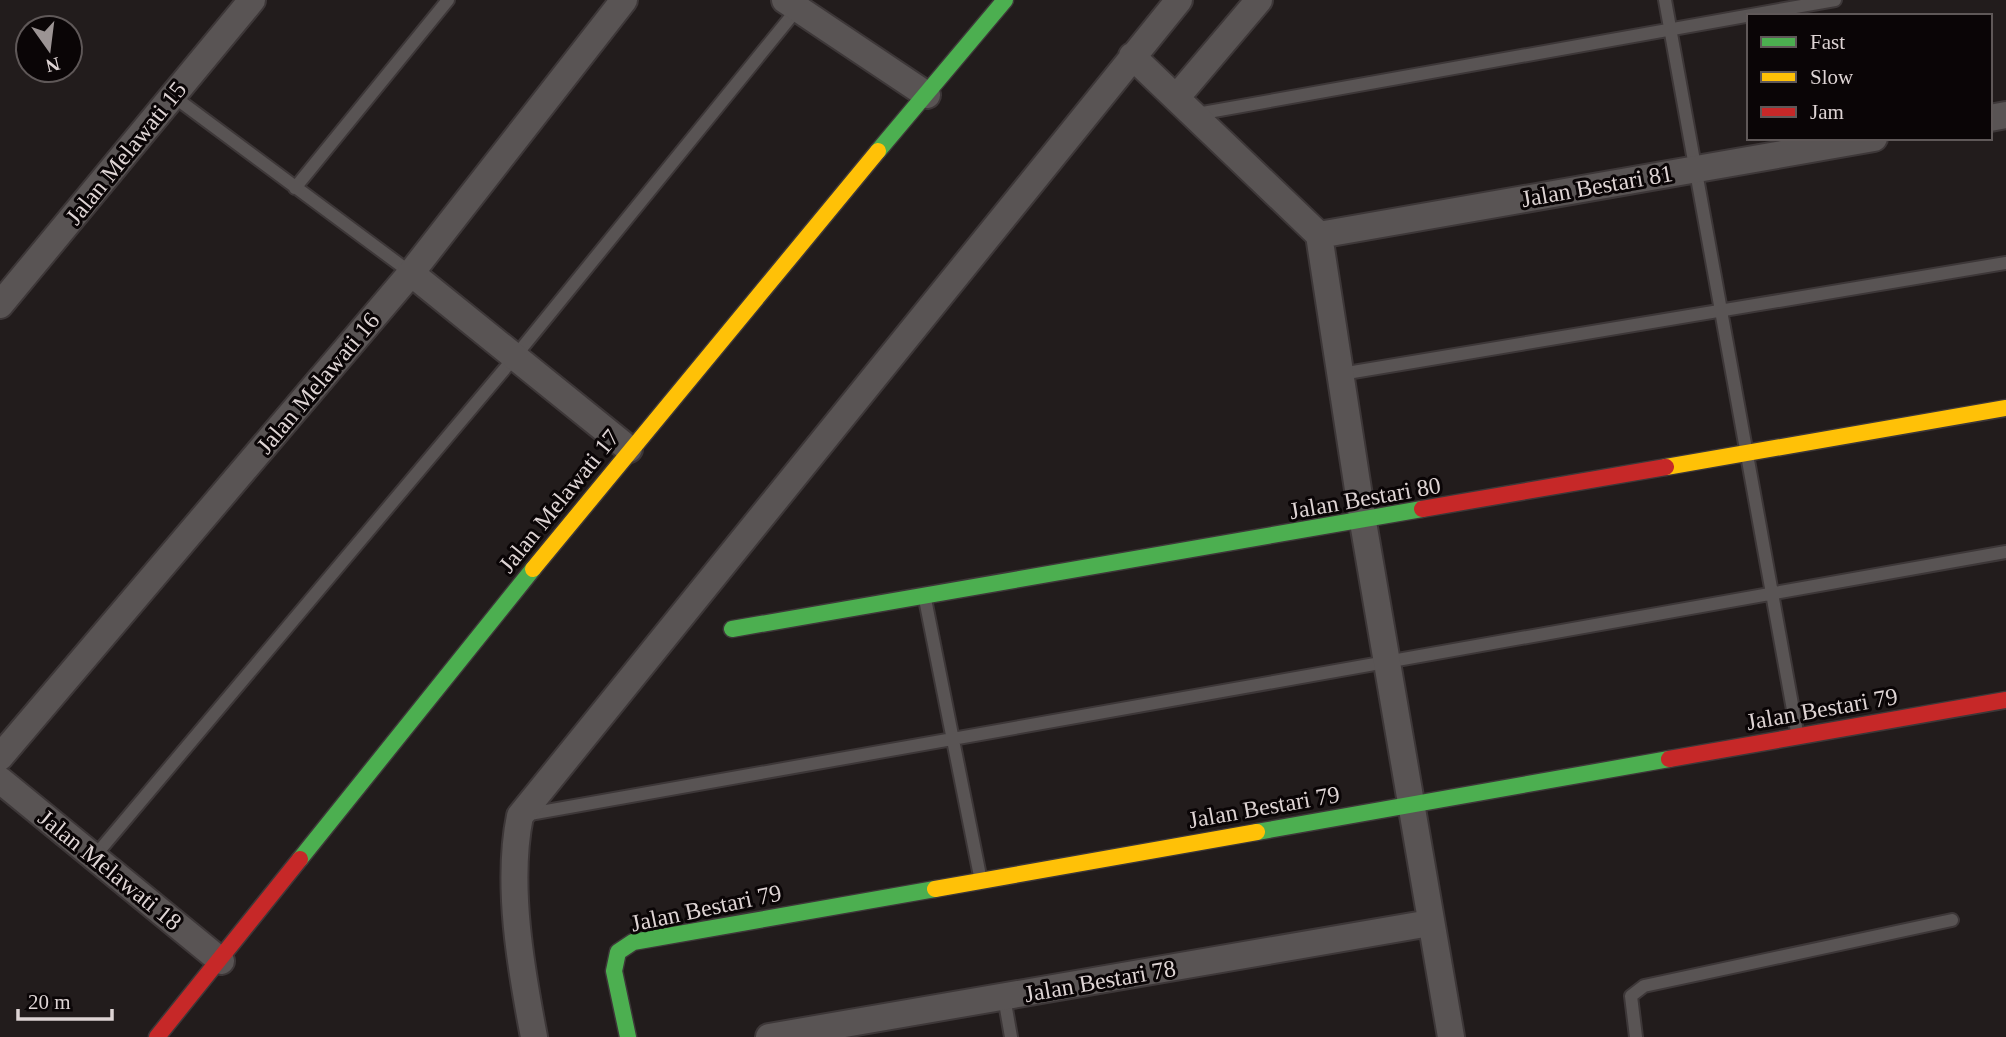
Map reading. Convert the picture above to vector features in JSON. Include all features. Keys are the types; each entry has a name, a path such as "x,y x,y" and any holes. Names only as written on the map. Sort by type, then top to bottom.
{"street":[{"name":"Jalan Melawati 15","path":"0,306 252,0"},
{"name":"Jalan Melawati 16","path":"0,757 411,273 624,0"},
{"name":"Jalan Melawati 17","path":"157,1037 221,961 629,449 1005,0"},
{"path":"534,1037 524,987 513,851 520,816 1179,0"},
{"path":"1176,97 1259,0"},
{"path":"791,4 927,94"},
{"path":"1132,56 1196,114 1319,235 1363,522 1451,1037"},
{"name":"Jalan Bestari 81","path":"1319,235 1863,140"},
{"path":"411,273 513,359 629,449"},
{"name":"Jalan Bestari 80","path":"732,629 1363,522 2006,408"},
{"name":"Jalan Bestari 79","path":"628,1037 614,971 618,952 633,942 2006,699"},
{"name":"Jalan Melawati 18","path":"0,780 221,961"},
{"name":"Jalan Bestari 78","path":"769,1037 1430,923"}],"lane":[{"path":"295,188 448,0"},
{"path":"1665,0 1798,736"},
{"path":"1758,14 1835,0"},
{"path":"94,857 513,359 791,4"},
{"path":"1196,114 1747,16"},
{"path":"173,96 411,273"},
{"path":"1340,374 2006,263"},
{"path":"520,816 2006,552"},
{"path":"925,596 981,880"},
{"path":"1636,1037 1631,996 1644,986 1952,920"},
{"path":"1004,998 1011,1037"}],"traffic: fast":[{"path":"878,151 1005,0"},
{"path":"732,629 1422,509"},
{"path":"300,859 533,569"},
{"path":"1257,832 1669,759"},
{"path":"628,1037 614,971 618,952 633,942 935,889"}],"traffic: slow":[{"path":"533,569 878,151"},
{"path":"1666,467 2006,408"},
{"path":"935,889 1257,832"}],"traffic: jam":[{"path":"1422,509 1666,467"},
{"path":"1669,759 2006,700"},
{"path":"157,1037 300,859"}]}
